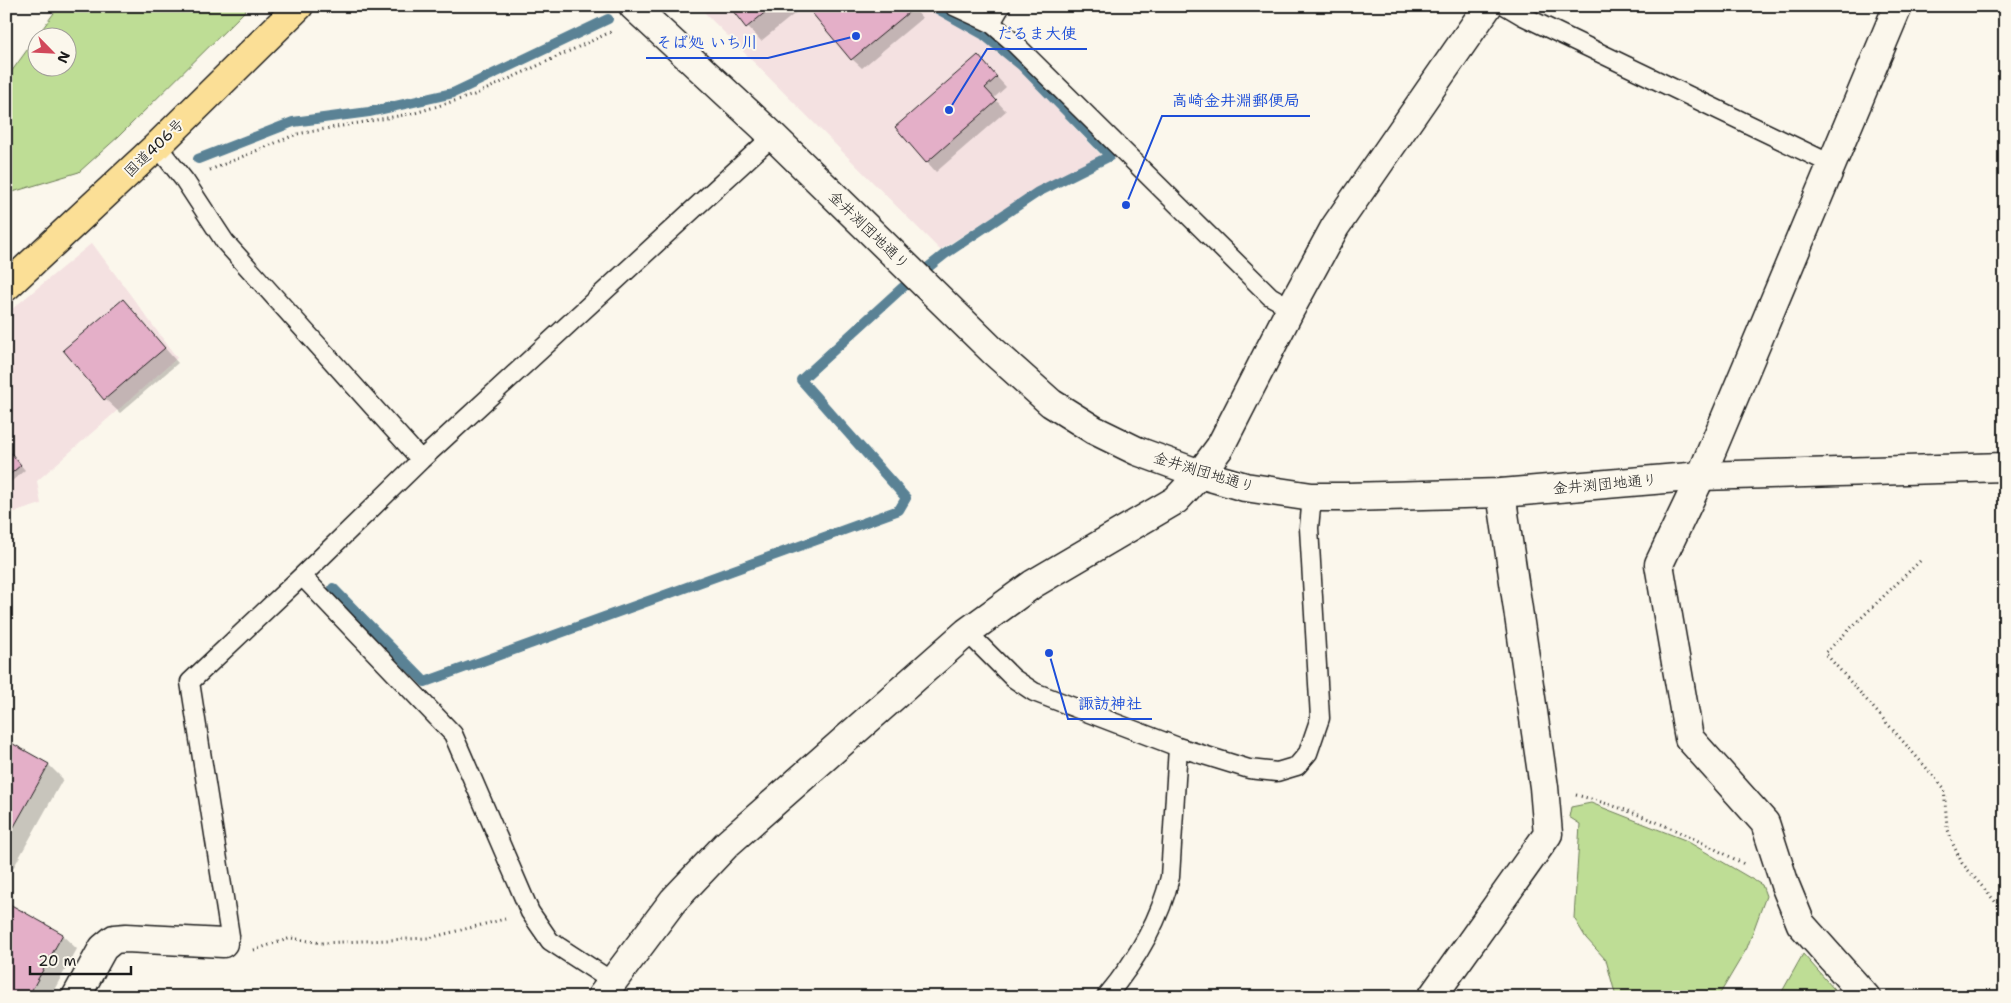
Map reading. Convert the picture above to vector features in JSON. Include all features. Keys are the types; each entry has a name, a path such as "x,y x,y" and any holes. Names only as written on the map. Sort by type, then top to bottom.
{"highway":[{"name":"国道406号","path":"6,287 157,146 299,6"}],"street":[{"path":"607,989 673,901 727,844 967,632 1033,584 1176,500 1200,474 1220,447 1335,226 1488,6"},
{"path":"1866,997 1801,924 1785,885 1765,823 1689,738 1658,564 1700,476 1898,6"},
{"name":"金井渕団地通り","path":"640,13 773,136 993,351 1051,403 1094,430 1137,451 1200,474 1246,487 1312,497 1501,493 1700,476 2005,467"},
{"path":"1432,997 1548,834 1544,787 1501,493"},
{"path":"76,997 103,948 114,940 126,938 223,944"}],"lane":[{"path":"954,6 991,23 1014,42 1270,296 1291,308"},
{"path":"991,23 1001,6"},
{"path":"1506,6 1523,16 1831,164"},
{"path":"223,944 230,936 190,682 421,460 773,136"},
{"path":"157,146 185,181 225,242 421,460"},
{"path":"967,632 1013,678 1034,692 1178,747 1249,769 1277,772 1297,766 1308,753 1320,718 1309,528 1312,497"},
{"path":"302,576 453,734 530,912 550,941 607,989"},
{"path":"1106,997 1127,971 1143,945 1166,896 1170,877 1178,747"}],"path":[{"path":"185,181 297,134 415,113 474,95 618,29 640,13"},
{"path":"1920,562 1825,653 1944,788 1947,827 1962,863 2005,913"},
{"path":"1544,787 1596,800 1651,819 1691,836 1785,885"},
{"path":"223,944 239,954 291,938 320,943 430,938 530,912"}],"shaded area":[{"path":"698,6 925,6 982,38 1018,68 1101,155 1035,189 940,250"},
{"path":"92,243 177,358 37,481 41,504 6,515 6,314"}],"green space":[{"path":"59,6 250,6 119,136 79,172 6,194 6,141 9,138 6,124 6,79 28,49 28,78 78,78 78,28 43,28"},
{"path":"1591,803 1685,840 1762,885 1766,896 1747,948 1718,997 1616,997 1606,960 1586,938 1574,918 1580,824 1569,817 1571,807"},
{"path":"1803,954 1841,997 1779,997"}],"building":[{"path":"729,6 773,6 746,28"},
{"path":"820,6 912,6 914,8 851,60 812,13"},
{"path":"978,55 997,77 985,88 997,101 926,163 895,127"},
{"path":"123,299 165,348 104,400 63,350"},
{"path":"6,447 21,465 6,478"},
{"path":"6,740 49,764 6,841"},
{"path":"6,902 63,934 28,997 6,997"}],"waterway":[{"path":"333,588 425,682 899,510 906,498 801,380 902,288 945,254 1038,192 1110,156 1021,65 984,35 932,6"},
{"path":"198,159 293,122 369,112 453,93 608,19"}],"place":[{"name":"そば処 いち川","path":"856,36"},
{"name":"だるま大使","path":"949,110"},
{"name":"高崎金井淵郵便局","path":"1126,205"},
{"name":"諏訪神社","path":"1049,653"}]}
